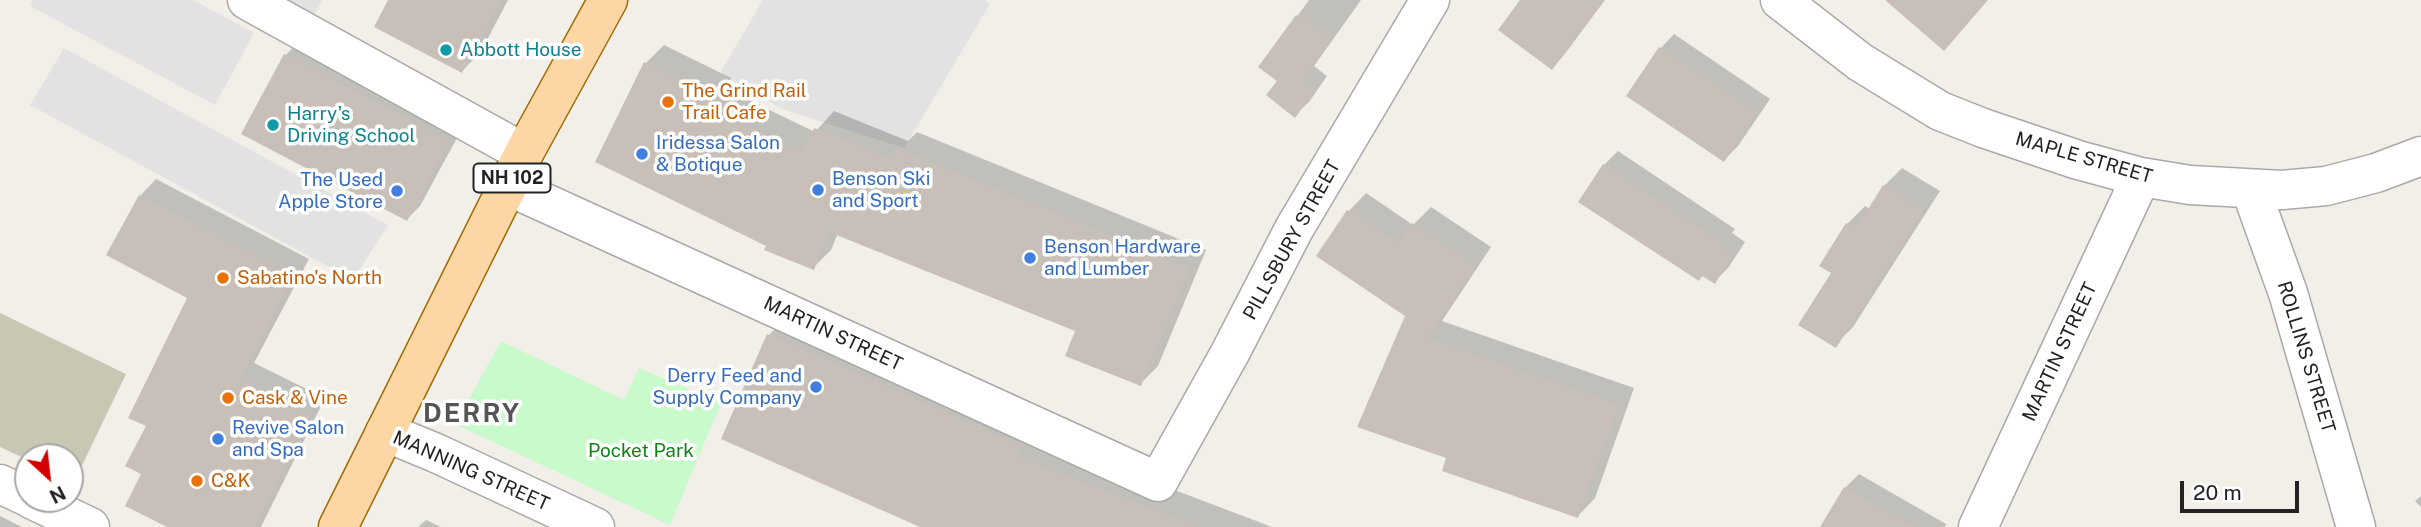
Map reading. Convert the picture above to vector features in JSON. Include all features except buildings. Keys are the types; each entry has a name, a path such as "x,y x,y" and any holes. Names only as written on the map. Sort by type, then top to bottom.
{"main road":[{"name":"NH 102","path":"338,527 516,169 608,0"}],"street":[{"name":"MARTIN STREET","path":"247,0 516,169 1158,482"},
{"name":"PILLSBURY STREET","path":"1158,482 1230,353 1294,229 1430,0"},
{"name":"MAPLE STREET","path":"1780,0 1860,62 1940,111 2078,160 2141,177 2190,185 2282,190 2326,186 2376,173 2421,156"},
{"name":"MARTIN STREET","path":"1979,527 2141,177"},
{"name":"ROLLINS STREET","path":"2251,190 2288,293 2356,527"},
{"name":"MANNING STREET","path":"385,432 595,527"},
{"path":"61,513 90,527"}],"shaded area":[{"path":"33,0 193,0 254,33 215,105 30,6"},
{"path":"282,0 322,0 313,17"},
{"path":"763,0 984,0 990,4 904,148 782,109 720,73"},
{"path":"64,48 388,225 353,280 30,105"},
{"path":"0,313 126,374 84,461 84,443 14,443 14,454 0,447"}],"green space":[{"name":"Pocket Park","path":"501,341 624,400 639,368 721,403 670,525 455,424"}],"place":[{"name":"Abbott House","path":"446,50"},
{"name":"The Grind Rail Trail Cafe","path":"668,102"},
{"name":"Harry's Driving School","path":"273,125"},
{"name":"Iridessa Salon & Botique","path":"642,154"},
{"name":"Benson Ski and Sport","path":"818,190"},
{"name":"The Used Apple Store","path":"397,191"},
{"name":"Benson Hardware and Lumber","path":"1030,258"},
{"name":"Sabatino's North","path":"223,278"},
{"name":"Derry Feed and Supply Company","path":"816,387"},
{"name":"Cask & Vine","path":"228,398"},
{"name":"Revive Salon and Spa","path":"218,439"},
{"name":"C&K","path":"197,481"}],"district":[{"name":"DERRY","path":"472,414"}]}
